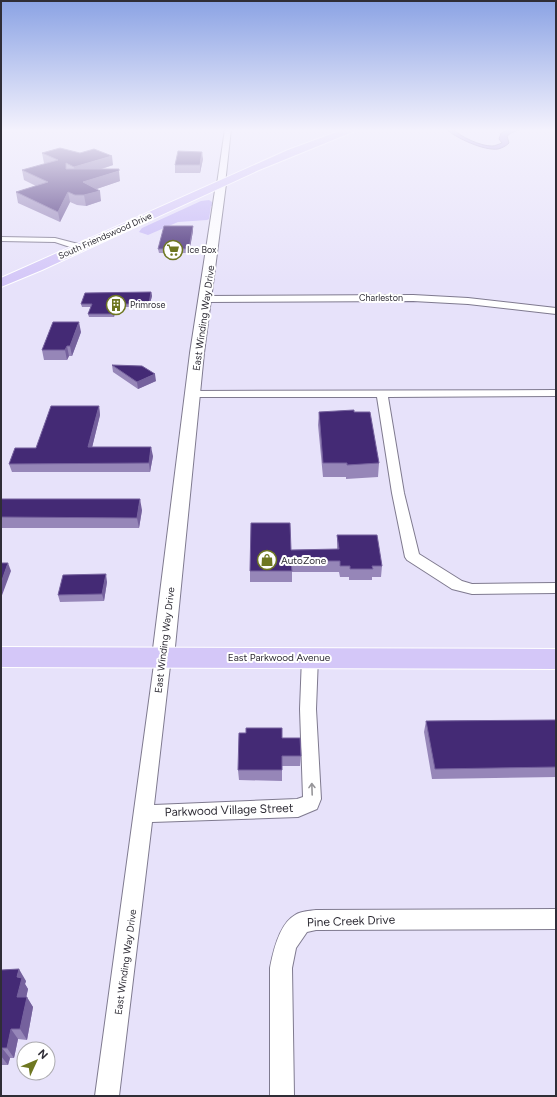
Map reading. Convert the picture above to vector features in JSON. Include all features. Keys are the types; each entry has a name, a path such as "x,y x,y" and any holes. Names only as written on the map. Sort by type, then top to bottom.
{"main road":[{"name":"South Friendswood Drive","path":"1,283 229,180"},
{"path":"190,198 209,198 218,202"},
{"name":"East Parkwood Avenue","path":"1,657 556,659"}],"street":[{"name":"East Winding Way Drive","path":"106,1096 144,814 192,394 220,184"},
{"path":"1,239 75,250"},
{"path":"1,244 19,242"},
{"name":"Charleston","path":"205,299 413,298 468,301 556,311"},
{"path":"382,393 398,493 412,557 456,585 472,588 556,588"},
{"path":"192,394 556,393"},
{"name":"Parkwood Village Street","path":"144,814 298,808 310,803 312,799 308,709 310,657"},
{"name":"Pine Creek Drive","path":"282,1096 281,968 283,949 290,936 301,923 316,920 556,919"}],"shaded area":[{"path":"209,200 212,202 213,206 211,206 209,219 207,220 178,222 148,235 139,232 142,228 201,201"}],"building":[{"path":"44,180 89,180 83,182 100,191 84,195 75,195 68,192 58,212 16,192 48,182"},
{"path":"164,226 193,226 189,249 158,249"},
{"name":"Primrose","path":"151,292 149,304 116,304 113,314 88,314 92,304 81,304 85,293"},
{"path":"53,322 79,322 70,346 67,346 65,350 42,350"},
{"path":"112,365 142,366 155,374 137,382"},
{"path":"51,406 99,406 88,447 151,447 149,463 9,464 15,448 36,448"},
{"path":"354,410 354,412 370,412 379,463 347,465 347,463 323,463 319,412"},
{"path":"1,499 140,499 137,518 1,517"},
{"path":"251,523 290,523 291,550 339,549 337,535 377,535 382,566 372,566 373,569 350,569 350,566 340,566 340,561 291,561 292,571 250,571"},
{"path":"1,563 8,563 1,583"},
{"path":"106,574 102,594 58,595 63,575"},
{"path":"556,720 556,767 435,769 426,721"},
{"path":"246,728 282,728 282,738 300,738 301,756 282,756 282,770 238,770 239,733 246,733"},
{"path":"19,969 17,977 22,978 17,997 27,997 20,1029 11,1029 7,1048 2,1048 1,1053 1,970"}],"place":[{"name":"Ice Box","path":"173,250"},
{"name":"Primrose","path":"116,305"},
{"name":"AutoZone","path":"267,560"}]}
